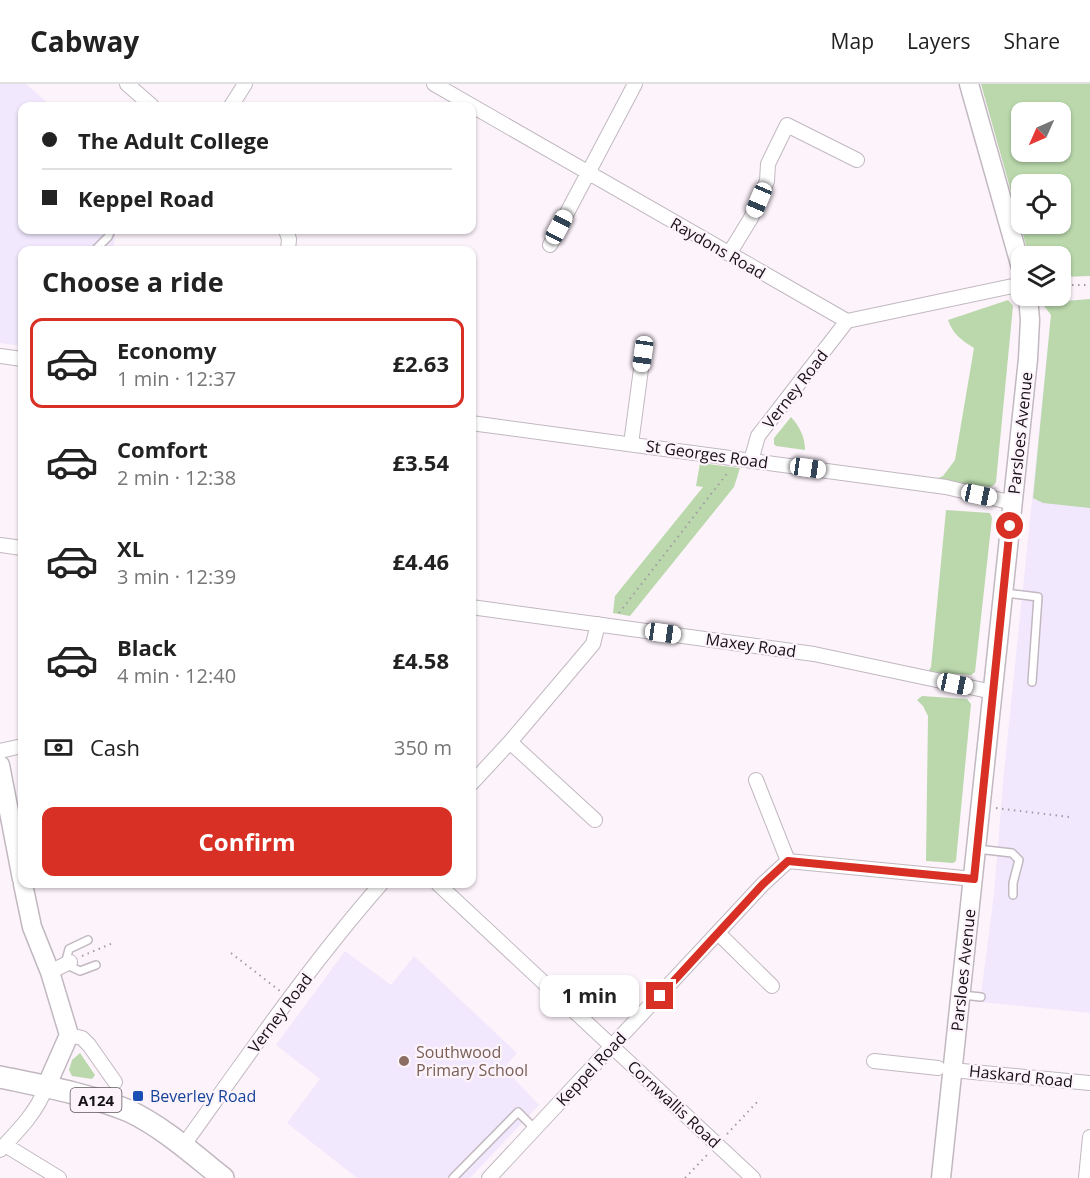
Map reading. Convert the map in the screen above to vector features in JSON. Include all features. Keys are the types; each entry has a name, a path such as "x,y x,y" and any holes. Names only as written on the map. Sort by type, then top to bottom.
{"main road":[{"name":"A124","path":"0,1077 86,1096 130,1112 183,1146 223,1178"}],"street":[{"path":"127,84 147,102"},
{"path":"234,102 245,84"},
{"name":"Raydons Road","path":"434,84 466,102"},
{"path":"550,245 635,84"},
{"path":"969,84 1015,246"},
{"name":"Raydons Road","path":"476,108 847,321"},
{"path":"729,254 751,218 767,182 768,164 787,125 857,160"},
{"path":"847,321 856,321 1011,287"},
{"name":"Parsloes Avenue","path":"941,1178 945,1069 961,994 974,879 1029,343 1029,306"},
{"name":"Verney Road","path":"751,460 758,436 847,321"},
{"path":"631,444 643,354"},
{"path":"0,356 18,358"},
{"name":"St Georges Road","path":"476,424 946,488 1013,503"},
{"path":"0,545 18,547"},
{"name":"Maxey Road","path":"476,608 814,654 993,692"},
{"path":"476,779 593,644 598,624"},
{"path":"510,742 595,820"},
{"path":"0,750 18,747"},
{"path":"0,765 18,858"},
{"path":"756,780 788,861 974,879"},
{"name":"Keppel Road","path":"489,1178 719,934 763,884 788,861"},
{"path":"24,888 32,927 62,966 69,1035 37,1107 2,1148 59,1178"},
{"name":"Verney Road","path":"183,1146 290,998 355,913 377,888"},
{"name":"Cornwallis Road","path":"442,888 753,1178"},
{"path":"719,934 772,986"},
{"path":"69,1035 82,1038 89,1045 115,1082"},
{"name":"Haskard Road","path":"874,1061 1090,1083"},
{"path":"1086,1178 1090,1137"}],"lane":[{"path":"99,246 109,234"},
{"path":"1003,593 1038,597 1032,682"},
{"path":"977,849 1012,853 1019,860 1013,883 1013,895"},
{"path":"88,940 69,949 62,966 80,971 96,965"},
{"path":"961,994 981,997"},
{"path":"453,1178 518,1112 536,1130"}],"path":[{"path":"1071,285 1090,285"},
{"path":"598,624 600,615 616,617 735,464 750,466 751,460"},
{"path":"996,808 1069,817"},
{"path":"62,966 112,943"},
{"path":"231,953 290,998"}],"shaded area":[{"path":"0,84 26,84 46,102 18,102 18,234 115,234 114,246 18,246 18,345 0,343"},
{"path":"1090,299 1090,1013 980,1002 994,894 1004,772 1051,315 1044,306 1071,306 1071,301"},
{"name":"Southwood Primary School","path":"345,951 391,985 414,956 517,1053 504,1068 539,1105 470,1178 357,1178 287,1123 320,1079 276,1045"}],"green space":[{"path":"981,84 1090,84 1090,276 1071,277 1071,246 1026,246 1023,234 1071,234 1071,174 1011,174 1011,192"},
{"path":"1090,299 1090,508 1043,503 1033,498 1051,315 1044,306 1071,306 1071,301"},
{"path":"1008,300 1013,306 996,482 990,487 936,483 936,479 943,476 955,460 974,348 958,336 948,320"},
{"path":"791,417 801,432 805,450 774,444 774,438"},
{"path":"700,463 740,468 734,487 630,616 613,613 615,596 703,487 696,486"},
{"path":"946,510 990,513 992,518 975,672 971,675 928,672 931,667"},
{"path":"922,696 967,699 971,704 956,861 953,863 926,861 928,716 917,700"},
{"path":"80,1053 95,1075 92,1079 72,1076 69,1070 72,1060"}],"place":[{"name":"Southwood Primary School","path":"404,1061"},
{"name":"Beverley Road","path":"138,1096"}],"route":[{"path":"660,996 763,884 788,861 974,879 1010,526"}]}
